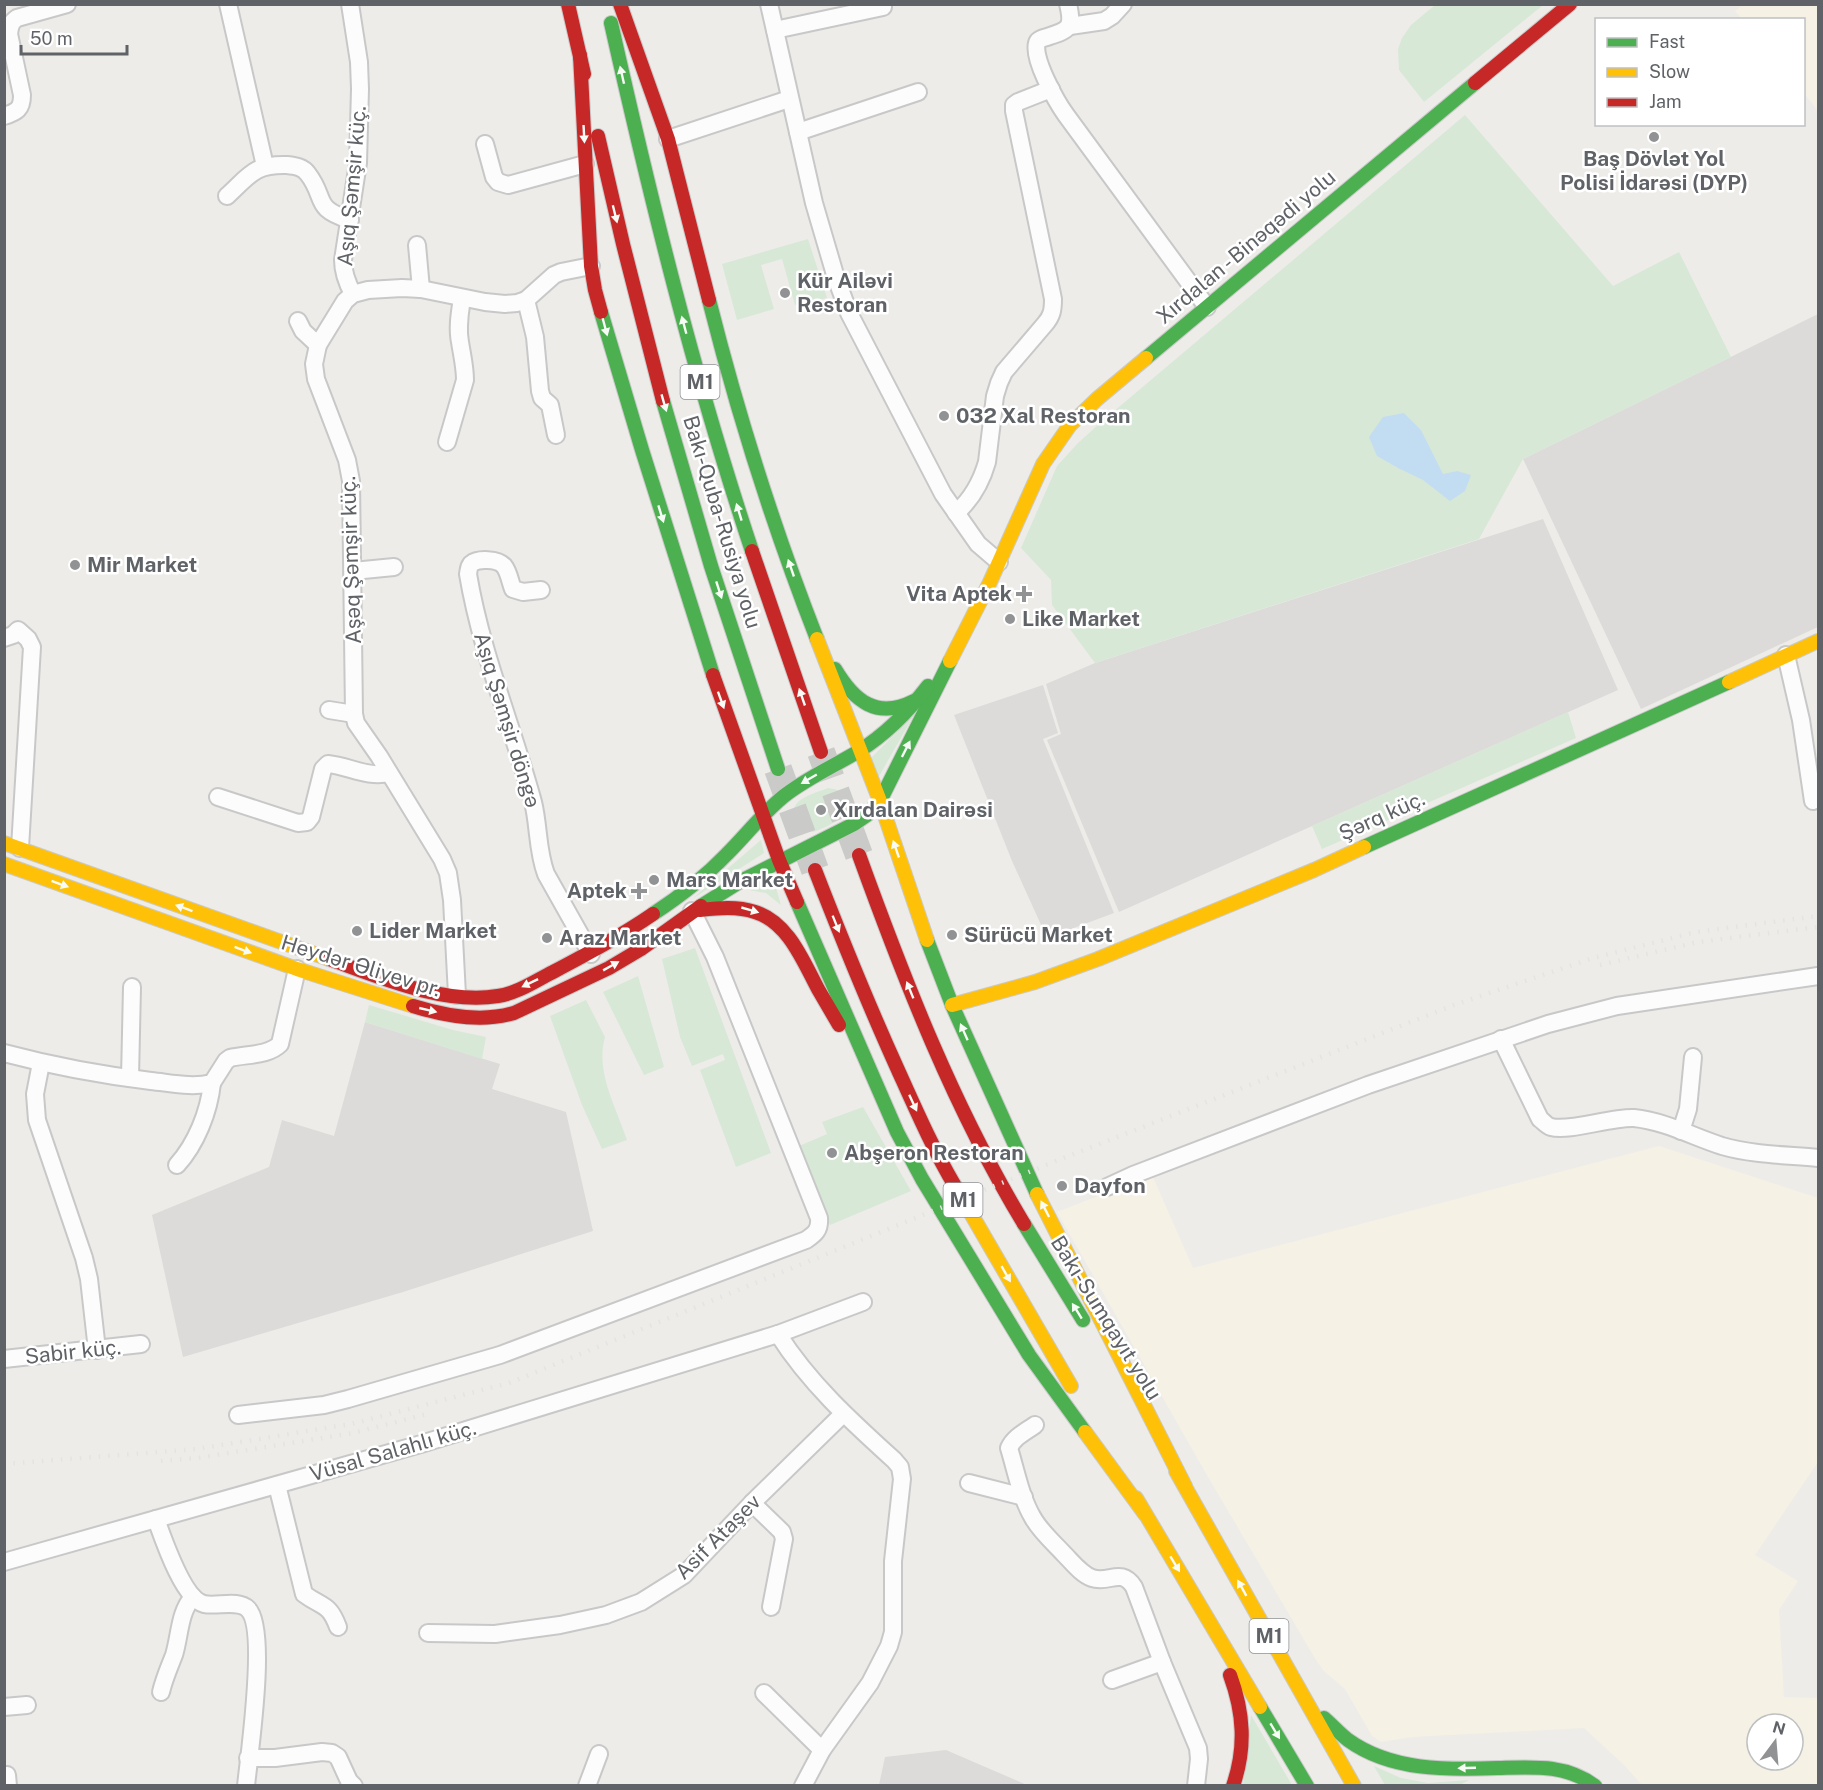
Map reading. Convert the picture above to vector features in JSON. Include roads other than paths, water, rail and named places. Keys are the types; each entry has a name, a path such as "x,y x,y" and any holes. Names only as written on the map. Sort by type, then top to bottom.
{"main road":[{"name":"Bakı-Quba-Rusiya yolu","path":"568,4 614,212 657,380 712,567 778,769"},
{"name":"Bakı-Quba-Rusiya yolu","path":"606,4 652,207 696,370 753,556 821,752"},
{"path":"620,4 668,139 738,407 805,609 879,801 927,941 952,1005 1040,1201 1185,1486"},
{"name":"Xırdalan - Binəqədi yolu","path":"959,644 1043,464 1070,425 1097,399 1570,4"},
{"path":"580,55 591,266 608,341 717,689 779,860 897,1132"},
{"path":"805,609 837,674 861,701 886,711 897,710 920,696"},
{"name":"Şərq küç.","path":"952,1005 1035,982 1098,959 1314,870 1818,640"},
{"path":"763,815 792,789 860,751 887,731 920,696 959,644"},
{"path":"779,860 854,824 867,815 879,801 959,644"},
{"name":"Heydər Əliyev pr.","path":"12,846 371,974 425,990 480,998 512,992 620,938 718,863 763,815"},
{"name":"Bakı-Sumqayıt yolu","path":"859,855 882,921 932,1043 980,1146 1017,1214 1185,1486 1354,1785"},
{"name":"Heydər Əliyev pr.","path":"4,864 297,969 423,1009 455,1016 498,1018 586,980 641,949 692,911 779,860"},
{"name":"M1","path":"815,870 862,990 941,1162 1145,1514 1307,1785"},
{"path":"692,911 723,907 738,907 756,911 771,919 797,948 922,1179 1029,1355 1145,1514"},
{"path":"584,957 586,980"},
{"path":"1203,1610 1232,1679 1242,1722 1243,1750 1233,1785"},
{"path":"1297,1687 1332,1726 1358,1748 1401,1765 1430,1768 1550,1767 1566,1771 1595,1785"},
{"path":"1492,1783 1525,1767"}],"street":[{"path":"4,116 19,110 22,104 9,34 10,26 25,10 68,4"},
{"path":"228,4 265,166"},
{"name":"Aşıq Şəmşir küç.","path":"351,4 357,41 360,89 358,162 343,271 353,294"},
{"path":"769,4 789,99 822,231 849,313 943,494 978,544 999,562"},
{"path":"1068,4 1070,26"},
{"path":"1123,4 1104,21 1070,26 1065,31 1042,38 1036,46 1037,53 1056,100 1066,115 1207,307"},
{"path":"775,30 883,7"},
{"path":"956,513 972,496 984,472 995,396 1004,372 1051,318 1053,310 1053,299 1014,111 1014,105 1018,102 1051,89"},
{"path":"798,132 918,92"},
{"path":"668,139 789,99"},
{"path":"485,144 494,177 498,182 508,185 585,164"},
{"path":"227,195 253,172 265,166 295,166 303,168 309,175 324,207 333,215 350,220"},
{"path":"417,245 421,289"},
{"path":"353,294 384,289 421,289 462,298 505,304 517,303 526,300 554,275 591,266"},
{"name":"Aşəq Şəmşir küç.","path":"353,294 345,301 318,345 314,364 316,379 350,471 353,507 354,714 357,723 442,859 448,873 452,900 457,995"},
{"path":"447,442 465,380 459,340 462,298"},
{"path":"526,300 535,337 540,391 542,398 550,405 556,435"},
{"path":"298,321 303,331 318,345"},
{"name":"Aşıq Şəmşir döngə","path":"541,590 523,592 513,589 502,563 478,561 472,563 469,568 468,574 476,618 533,803 541,860 584,957"},
{"path":"353,571 394,567"},
{"path":"4,638 13,635 18,630 28,639 32,647 12,846"},
{"path":"1786,655 1801,720 1813,801"},
{"path":"329,710 354,714"},
{"path":"218,797 298,823 307,822 311,817 323,769 328,764 369,774 389,773"},
{"path":"238,1415 324,1405 500,1355 807,1240 816,1233 820,1226 819,1218 715,957 692,911"},
{"path":"177,1166 186,1155 199,1129 212,1083 226,1061 230,1058 266,1052 275,1049 280,1044 297,969"},
{"path":"1107,1187 1144,1170 1368,1085 1548,1024 1617,1006 1818,976"},
{"path":"130,1078 132,987"},
{"path":"1500,1039 1540,1119 1550,1127 1635,1118 1724,1146 1747,1151 1818,1158"},
{"path":"4,1053 69,1069 130,1078 194,1086 212,1083"},
{"path":"1681,1131 1688,1109 1694,1057"},
{"path":"41,1063 35,1095 37,1120 84,1258 89,1279 97,1350"},
{"name":"Vüsal Salahlı küç.","path":"4,1562 421,1444 778,1334 863,1302"},
{"path":"778,1334 797,1362 843,1414 900,1467 902,1479 892,1562 893,1632 889,1646 870,1683 822,1750 803,1785"},
{"name":"Sabir küç.","path":"4,1359 141,1344"},
{"name":"Asif Ataşev","path":"428,1633 495,1634 560,1625 606,1615 641,1602 684,1575 752,1503 843,1414"},
{"path":"1035,1425 1018,1436 1009,1448 1024,1497 1042,1531 1079,1569 1097,1579 1119,1577 1131,1581 1198,1748 1196,1785"},
{"path":"969,1483 1024,1497"},
{"path":"277,1485 304,1594 328,1608 338,1627"},
{"path":"752,1503 782,1532 784,1539 771,1607"},
{"path":"156,1519 173,1565 198,1602 207,1605 239,1604 247,1607 251,1613 257,1649 246,1785"},
{"path":"161,1692 185,1608 193,1597"},
{"path":"1112,1680 1162,1662"},
{"path":"764,1693 822,1750"},
{"path":"4,1707 27,1705"},
{"path":"248,1758 332,1753 338,1757 349,1781 354,1785"},
{"path":"587,1785 600,1754"}],"water":[{"path":"1404,413 1421,430 1443,474 1457,471 1471,475 1465,491 1450,501 1423,480 1377,456 1369,437 1383,417"}],"tunnel":[{"path":"821,752 859,855"},
{"path":"778,769 815,870"}],"railway":[{"path":"4,1464 197,1449 351,1424 509,1383 1051,1163 1454,1005 1593,958 1696,932 1818,916"},
{"path":"1600,965 1698,942 1818,927"},
{"path":"161,1461 198,1458 353,1433 427,1414"}],"place":[{"name":"Baş Dövlət Yol Polisi İdarəsi (DYP)","path":"1654,137"},
{"name":"Kür Ailəvi Restoran","path":"785,293"},
{"name":"032 Xal Restoran","path":"944,416"},
{"name":"Mir Market","path":"75,565"},
{"name":"Vita Aptek","path":"1024,594"},
{"name":"Like Market","path":"1010,619"},
{"name":"Xırdalan Dairəsi","path":"821,810"},
{"name":"Mars Market","path":"654,880"},
{"name":"Aptek","path":"639,891"},
{"name":"Lider Market","path":"357,931"},
{"name":"Sürücü Market","path":"952,935"},
{"name":"Araz Market","path":"547,938"},
{"name":"Abşeron Restoran","path":"832,1153"},
{"name":"Dayfon","path":"1062,1186"}]}
